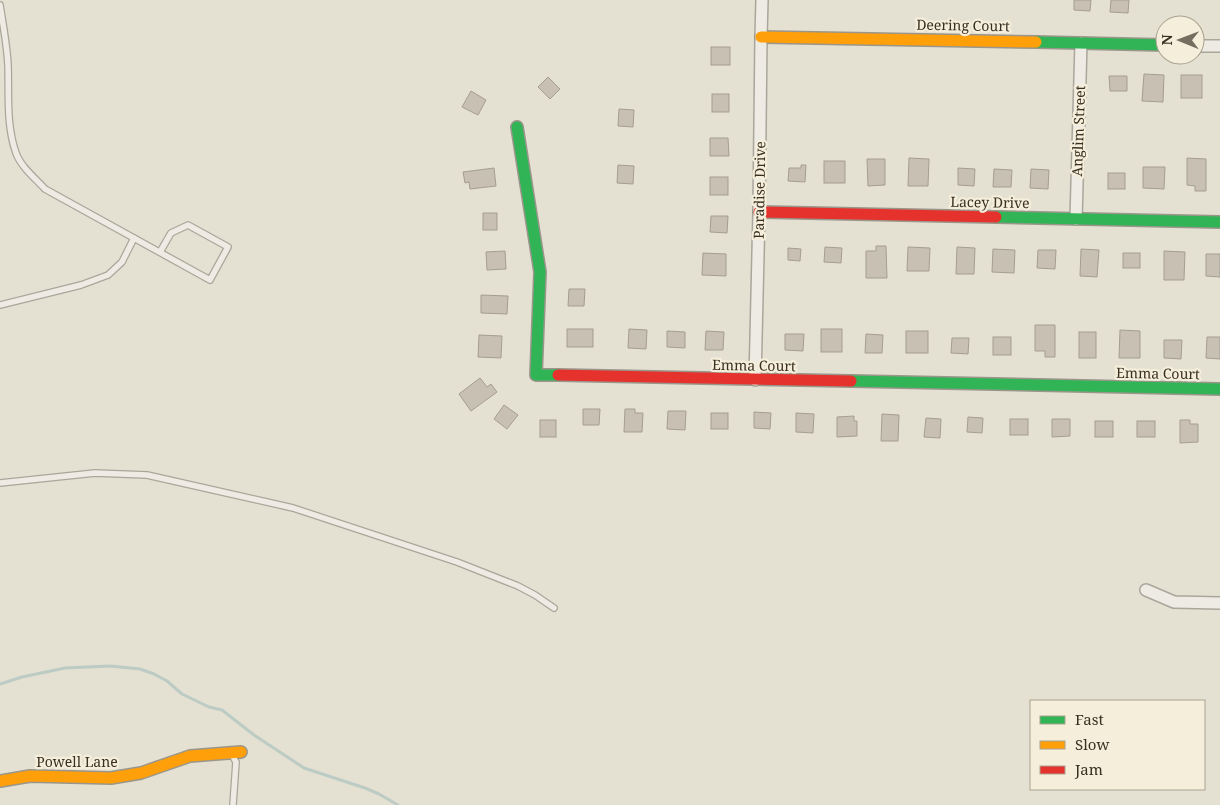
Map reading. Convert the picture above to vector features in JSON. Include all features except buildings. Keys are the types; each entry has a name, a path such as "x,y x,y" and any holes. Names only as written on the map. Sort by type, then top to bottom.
{"street":[{"name":"Paradise Drive","path":"755,380 762,0"},
{"name":"Deering Court","path":"761,37 1155,45"},
{"name":"Anglim Street","path":"1076,219 1081,43"},
{"path":"1205,46 1220,46"},
{"name":"Emma Court","path":"517,127 540,272 536,374 1220,389"},
{"name":"Lacey Drive","path":"759,212 1220,222"},
{"path":"1146,590 1174,602 1220,603"},
{"name":"Powell Lane","path":"0,781 30,776 111,778 141,773 190,756 236,752"}],"lane":[{"path":"0,5 7,49 9,111 12,133 17,154 27,170 45,189 210,280 228,247 188,225 171,233 160,252"},
{"path":"0,305 81,285 108,275 122,262 134,238"},
{"path":"0,484 95,472 147,475 293,508 457,562 518,586 554,608"},
{"path":"233,805 236,752"}],"waterway":[{"path":"0,684 22,677 65,668 110,666 140,669 167,681 182,694 209,707 222,710 254,735 304,768 365,788 398,805"}],"traffic: fast":[{"path":"1036,42 1155,45"},
{"path":"517,127 540,272 536,375 558,375"},
{"path":"996,217 1220,222"},
{"path":"851,381 1220,389"}],"traffic: slow":[{"path":"761,37 1036,42"},
{"path":"0,781 30,776 111,778 141,773 190,756 241,752"}],"traffic: jam":[{"path":"759,212 996,217"},
{"path":"558,375 851,381"}]}
